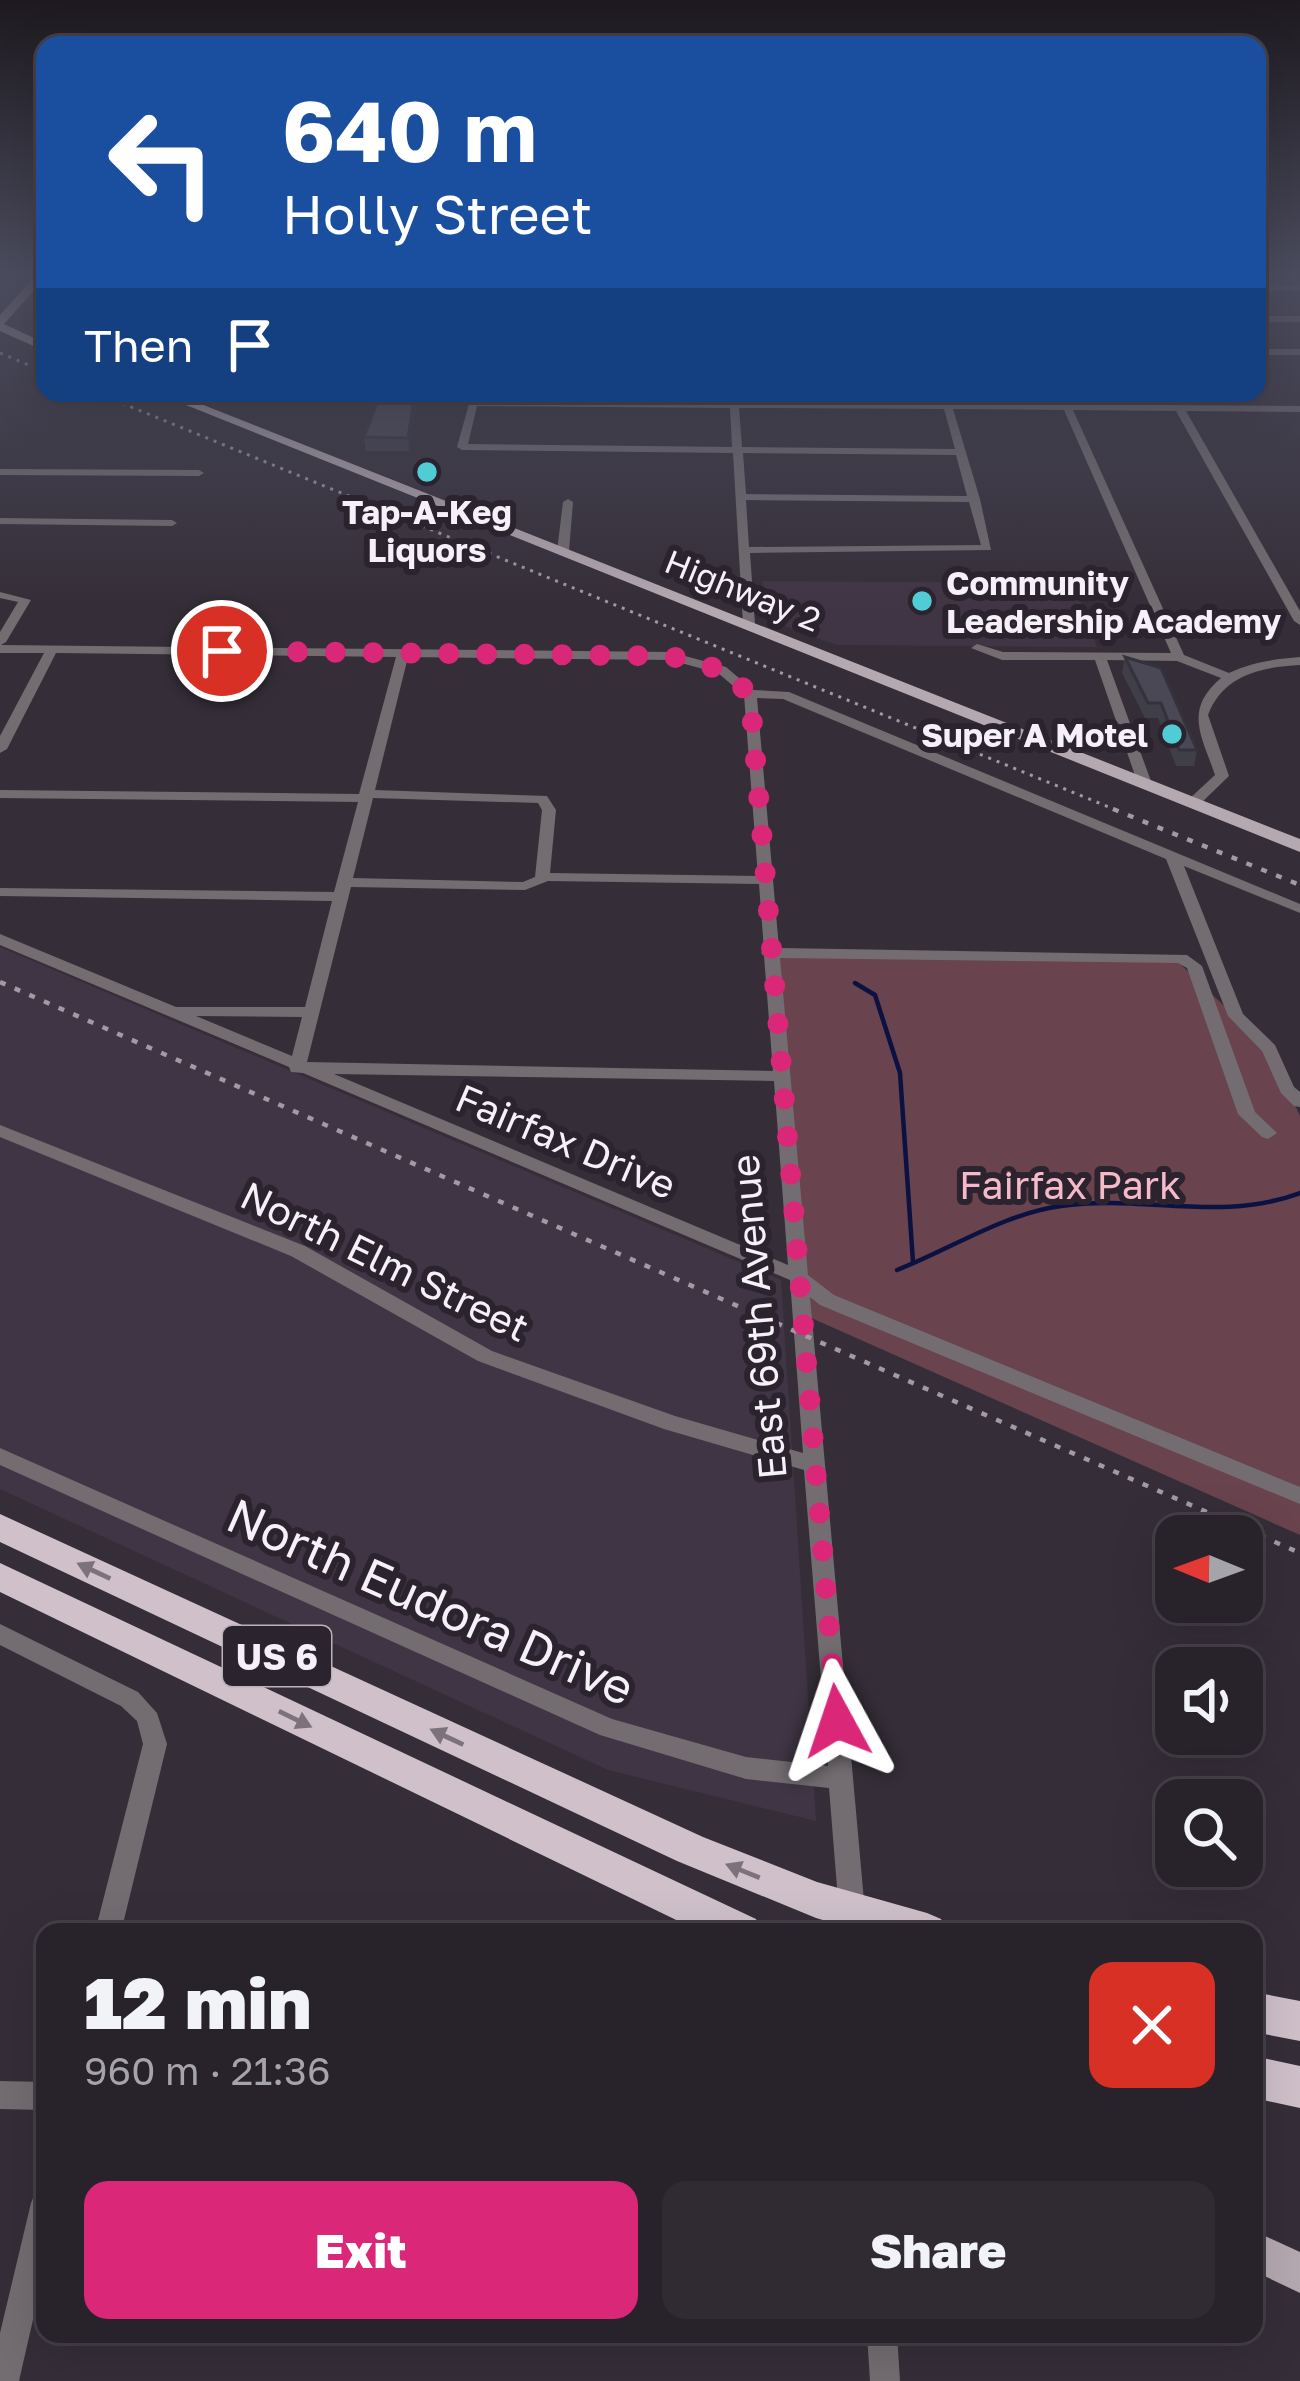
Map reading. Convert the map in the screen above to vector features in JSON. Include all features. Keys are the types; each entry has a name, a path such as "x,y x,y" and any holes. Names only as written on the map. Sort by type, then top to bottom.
{"highway":[{"name":"US 6","path":"0,1527 853,1922"},
{"name":"US 6","path":"0,1576 723,1923"},
{"path":"1263,2014 1300,2021"},
{"path":"1263,2079 1300,2087"}],"main road":[{"name":"Highway 2","path":"205,402 1300,846"},
{"path":"700,604 731,604 748,596"},
{"path":"1263,2255 1300,2273"}],"street":[{"path":"473,402 462,447 961,452"},
{"path":"734,402 749,624"},
{"path":"826,402 1295,409 1300,424"},
{"path":"1005,402 1007,407"},
{"path":"1257,402 1262,409"},
{"path":"746,550 982,550 988,546 948,406"},
{"path":"1067,407 1179,658"},
{"path":"1179,408 1300,621"},
{"path":"0,472 199,473"},
{"path":"742,497 975,500"},
{"path":"563,551 568,502"},
{"path":"0,521 172,523"},
{"path":"0,595 25,598 0,645 670,656 722,670 750,694 785,695 1300,909"},
{"path":"977,648 1002,656 1179,658 1228,677"},
{"path":"0,749 52,649"},
{"path":"404,652 297,1068 779,1076"},
{"path":"1100,657 1145,784"},
{"path":"1193,803 1222,776 1202,715 1212,691 1228,677 1300,661"},
{"name":"East 69th Avenue","path":"750,694 853,1922"},
{"path":"0,794 542,799 549,811 543,877"},
{"path":"1173,857 1236,1016 1269,1048 1294,1095"},
{"path":"0,892 524,886 543,877 764,880"},
{"name":"Fairfax Drive","path":"0,939 797,1276 827,1300 1300,1496"},
{"path":"769,953 1182,958 1194,966 1247,1114 1268,1133"},
{"path":"170,1011 313,1012"},
{"name":"North Elm Street","path":"0,1131 298,1251 485,1355 671,1423 813,1463"},
{"name":"North Eudora Drive","path":"0,1456 608,1728 746,1768 842,1778"},
{"path":"0,1634 139,1704 153,1726 154,1744 110,1923"},
{"path":"0,2095 36,2096"},
{"path":"4,2381 36,2242"},
{"path":"882,2343 885,2381"}],"shaded area":[{"name":"Community Leadership Academy","path":"762,581 1074,583 1097,647 837,645 765,619"},
{"path":"0,947 781,1280 816,1821 608,1770 0,1489"}],"green space":[{"name":"Fairfax Park","path":"769,953 1173,957 1269,1049 1300,1116 1300,1535 1263,1515 800,1313"}],"building":[{"path":"378,402 414,402 408,438 364,437"},
{"path":"1125,657 1161,668 1197,750 1179,750 1161,703 1148,703"}],"waterway":[{"path":"855,983 875,995 900,1073 913,1262"},
{"path":"897,1270 1040,1210 1092,1203 1240,1206 1300,1193"}],"railway":[{"path":"119,402 1121,812"},
{"path":"1113,809 1300,885"},
{"path":"0,982 1300,1553"}],"place":[{"name":"Tap-A-Keg Liquors","path":"427,472"},
{"name":"Community Leadership Academy","path":"922,601"},
{"name":"Super A Motel","path":"1172,734"}],"route":[{"path":"222,651 670,656 702,662 735,676 750,694 837,1721"}]}
